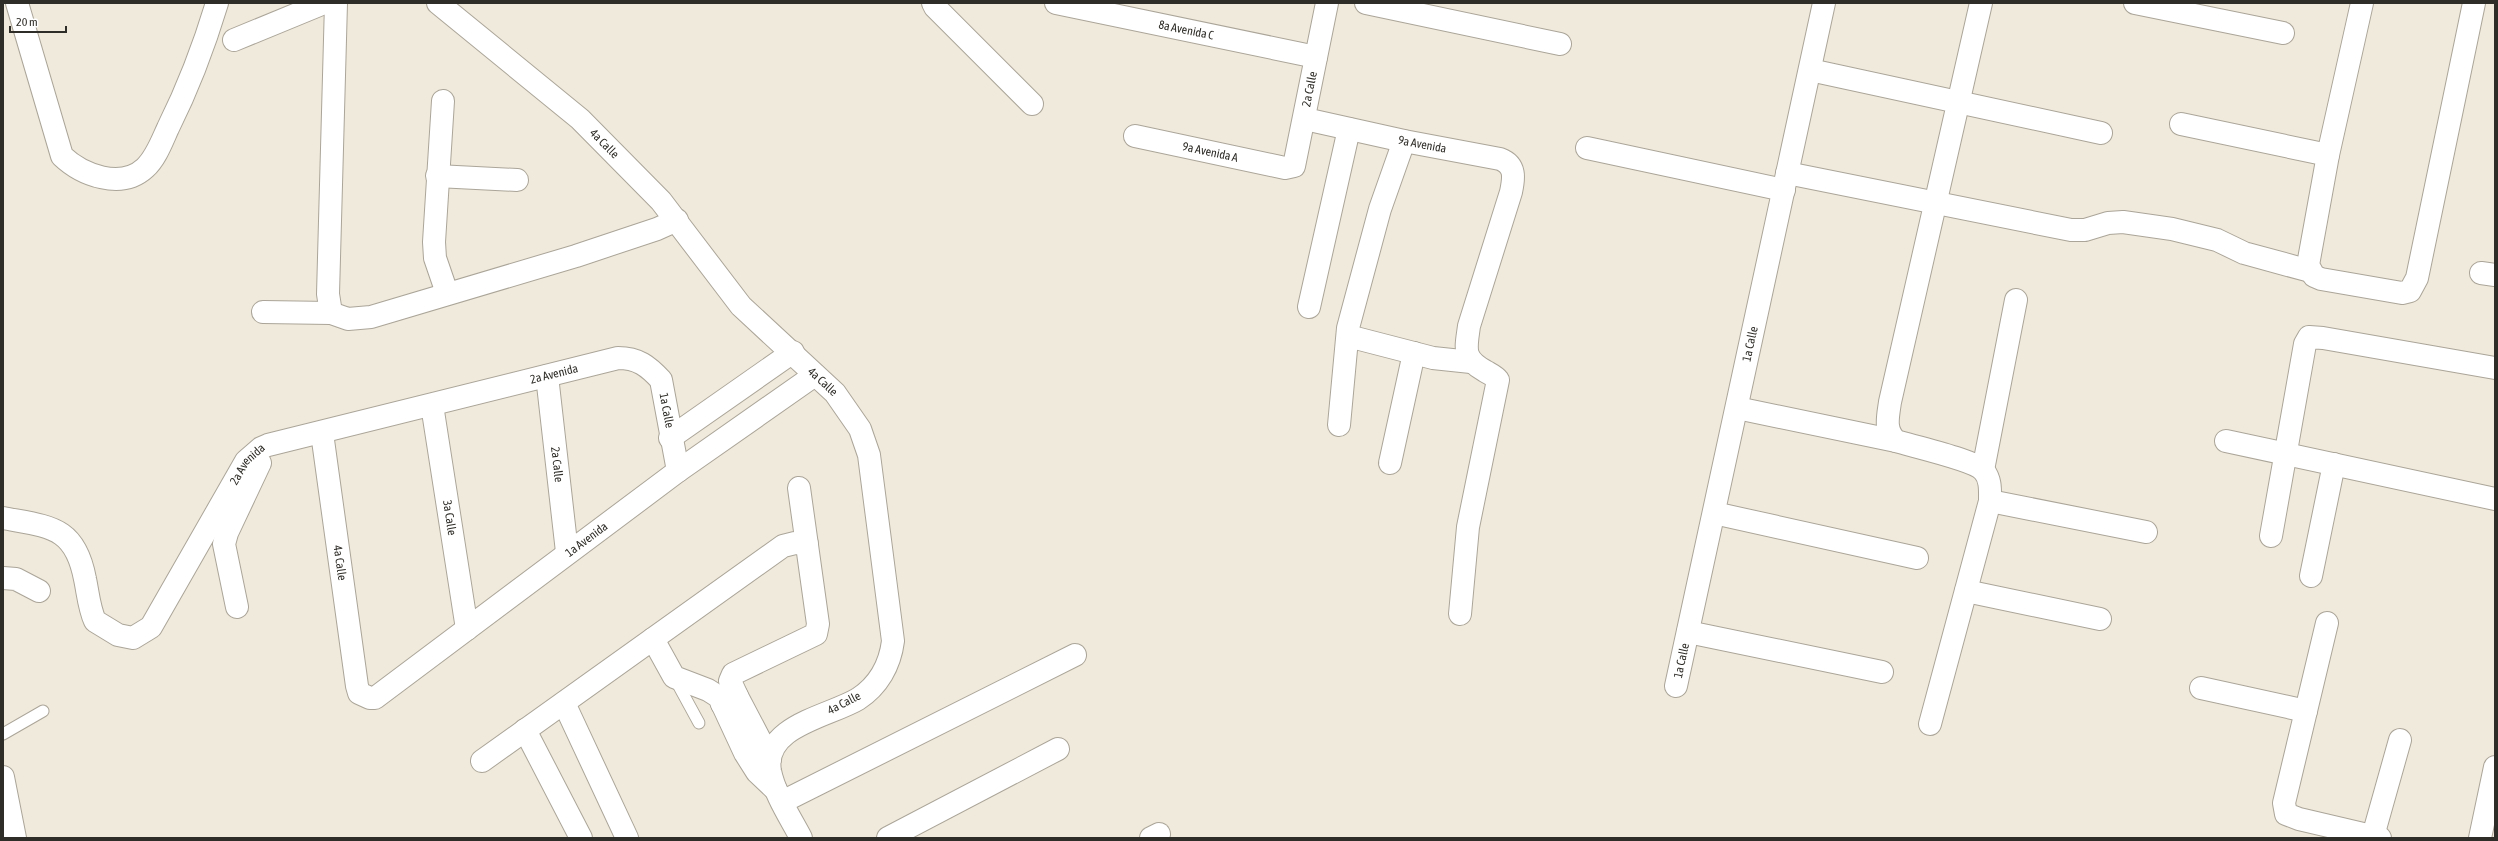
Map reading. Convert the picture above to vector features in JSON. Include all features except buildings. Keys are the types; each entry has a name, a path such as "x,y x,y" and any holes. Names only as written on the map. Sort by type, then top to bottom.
{"street":[{"path":"17,3 62,156 80,170 96,176 121,178 134,176 146,168 159,147 201,56 217,3"},
{"path":"234,40 324,3"},
{"path":"331,313 328,294 336,3"},
{"name":"4a Calle","path":"438,3 580,119 656,196 677,220 741,306 793,352 834,393 860,429 869,455 893,641 891,656 885,670 875,684 858,699 786,732 776,746 770,759"},
{"path":"933,3 935,7 1032,104"},
{"name":"8a Avenida C","path":"1056,3 1316,57"},
{"name":"2a Calle","path":"1285,168 1296,164 1327,3"},
{"path":"1366,3 1560,44"},
{"name":"1a Calle","path":"1676,686 1824,3"},
{"path":"1896,441 1889,434 1887,421 1890,402 1934,203 1981,3"},
{"path":"2135,3 2283,33"},
{"path":"2362,3 2328,155 2308,265 2314,276 2321,279 2402,293 2410,291 2413,286 2474,3"},
{"path":"1810,70 2101,133"},
{"path":"443,102 437,176 435,258 447,293"},
{"name":"9a Avenida","path":"1305,119 1404,141 1506,161 1513,171 1512,192 1469,326 1466,347 1467,355 1471,362"},
{"path":"2182,124 2328,155"},
{"path":"1309,307 1349,129"},
{"name":"9a Avenida A","path":"1135,136 1285,168"},
{"path":"1339,425 1348,336 1363,265 1404,141"},
{"path":"1587,148 1786,181 1934,203 2070,230 2085,230 2108,223 2122,222 2172,229 2217,240 2244,253 2310,271"},
{"path":"437,176 517,180"},
{"path":"263,312 331,313 348,320 371,317 447,293 576,256 658,229 677,220"},
{"path":"1983,470 2016,300"},
{"path":"1348,336 1414,353 1448,360 1471,362 1498,380 1468,527 1460,614"},
{"path":"2271,536 2305,344 2311,336 2495,368"},
{"path":"670,438 793,352"},
{"path":"1390,463 1414,353"},
{"name":"2a Avenida","path":"3,518 55,529 66,537 77,550 82,563 95,621 118,635 133,638 151,627 246,461 261,448 618,358 638,360"},
{"name":"1a Calle","path":"638,360 651,369 661,380 666,398 670,438 678,471"},
{"name":"1a Avenida","path":"359,693 370,698 375,698 678,471 815,374"},
{"name":"2a Calle","path":"547,376 568,552"},
{"name":"3a Calle","path":"432,405 467,629"},
{"path":"1736,408 1896,441 1968,462 1983,470 1990,481 1990,501 1930,724"},
{"name":"4a Calle","path":"322,433 359,693"},
{"path":"2226,441 2495,499"},
{"path":"237,607 224,544 227,533 268,445"},
{"path":"2311,576 2334,464"},
{"path":"779,796 757,772 744,753 730,700 730,681 733,674 816,634 818,624 799,488"},
{"path":"1990,501 2146,532"},
{"path":"1714,513 1917,558"},
{"path":"482,761 783,546 795,543 807,544"},
{"path":"3,578 16,580 39,591"},
{"path":"1966,591 2100,619"},
{"path":"2327,623 2284,803 2286,814 2299,819 2376,837 2400,740"},
{"path":"1688,632 1882,672"},
{"path":"653,639 674,677 708,690 719,697 730,700 770,759 770,771 779,796 801,838"},
{"path":"779,796 1075,655"},
{"path":"2201,688 2306,711"},
{"path":"564,703 627,838"},
{"path":"525,730 581,838"},
{"path":"888,838 1058,749"},
{"path":"2480,838 2495,767"},
{"path":"4,787 15,838"}],"lane":[{"path":"674,677 699,723"},
{"path":"3,734 43,711"}]}
